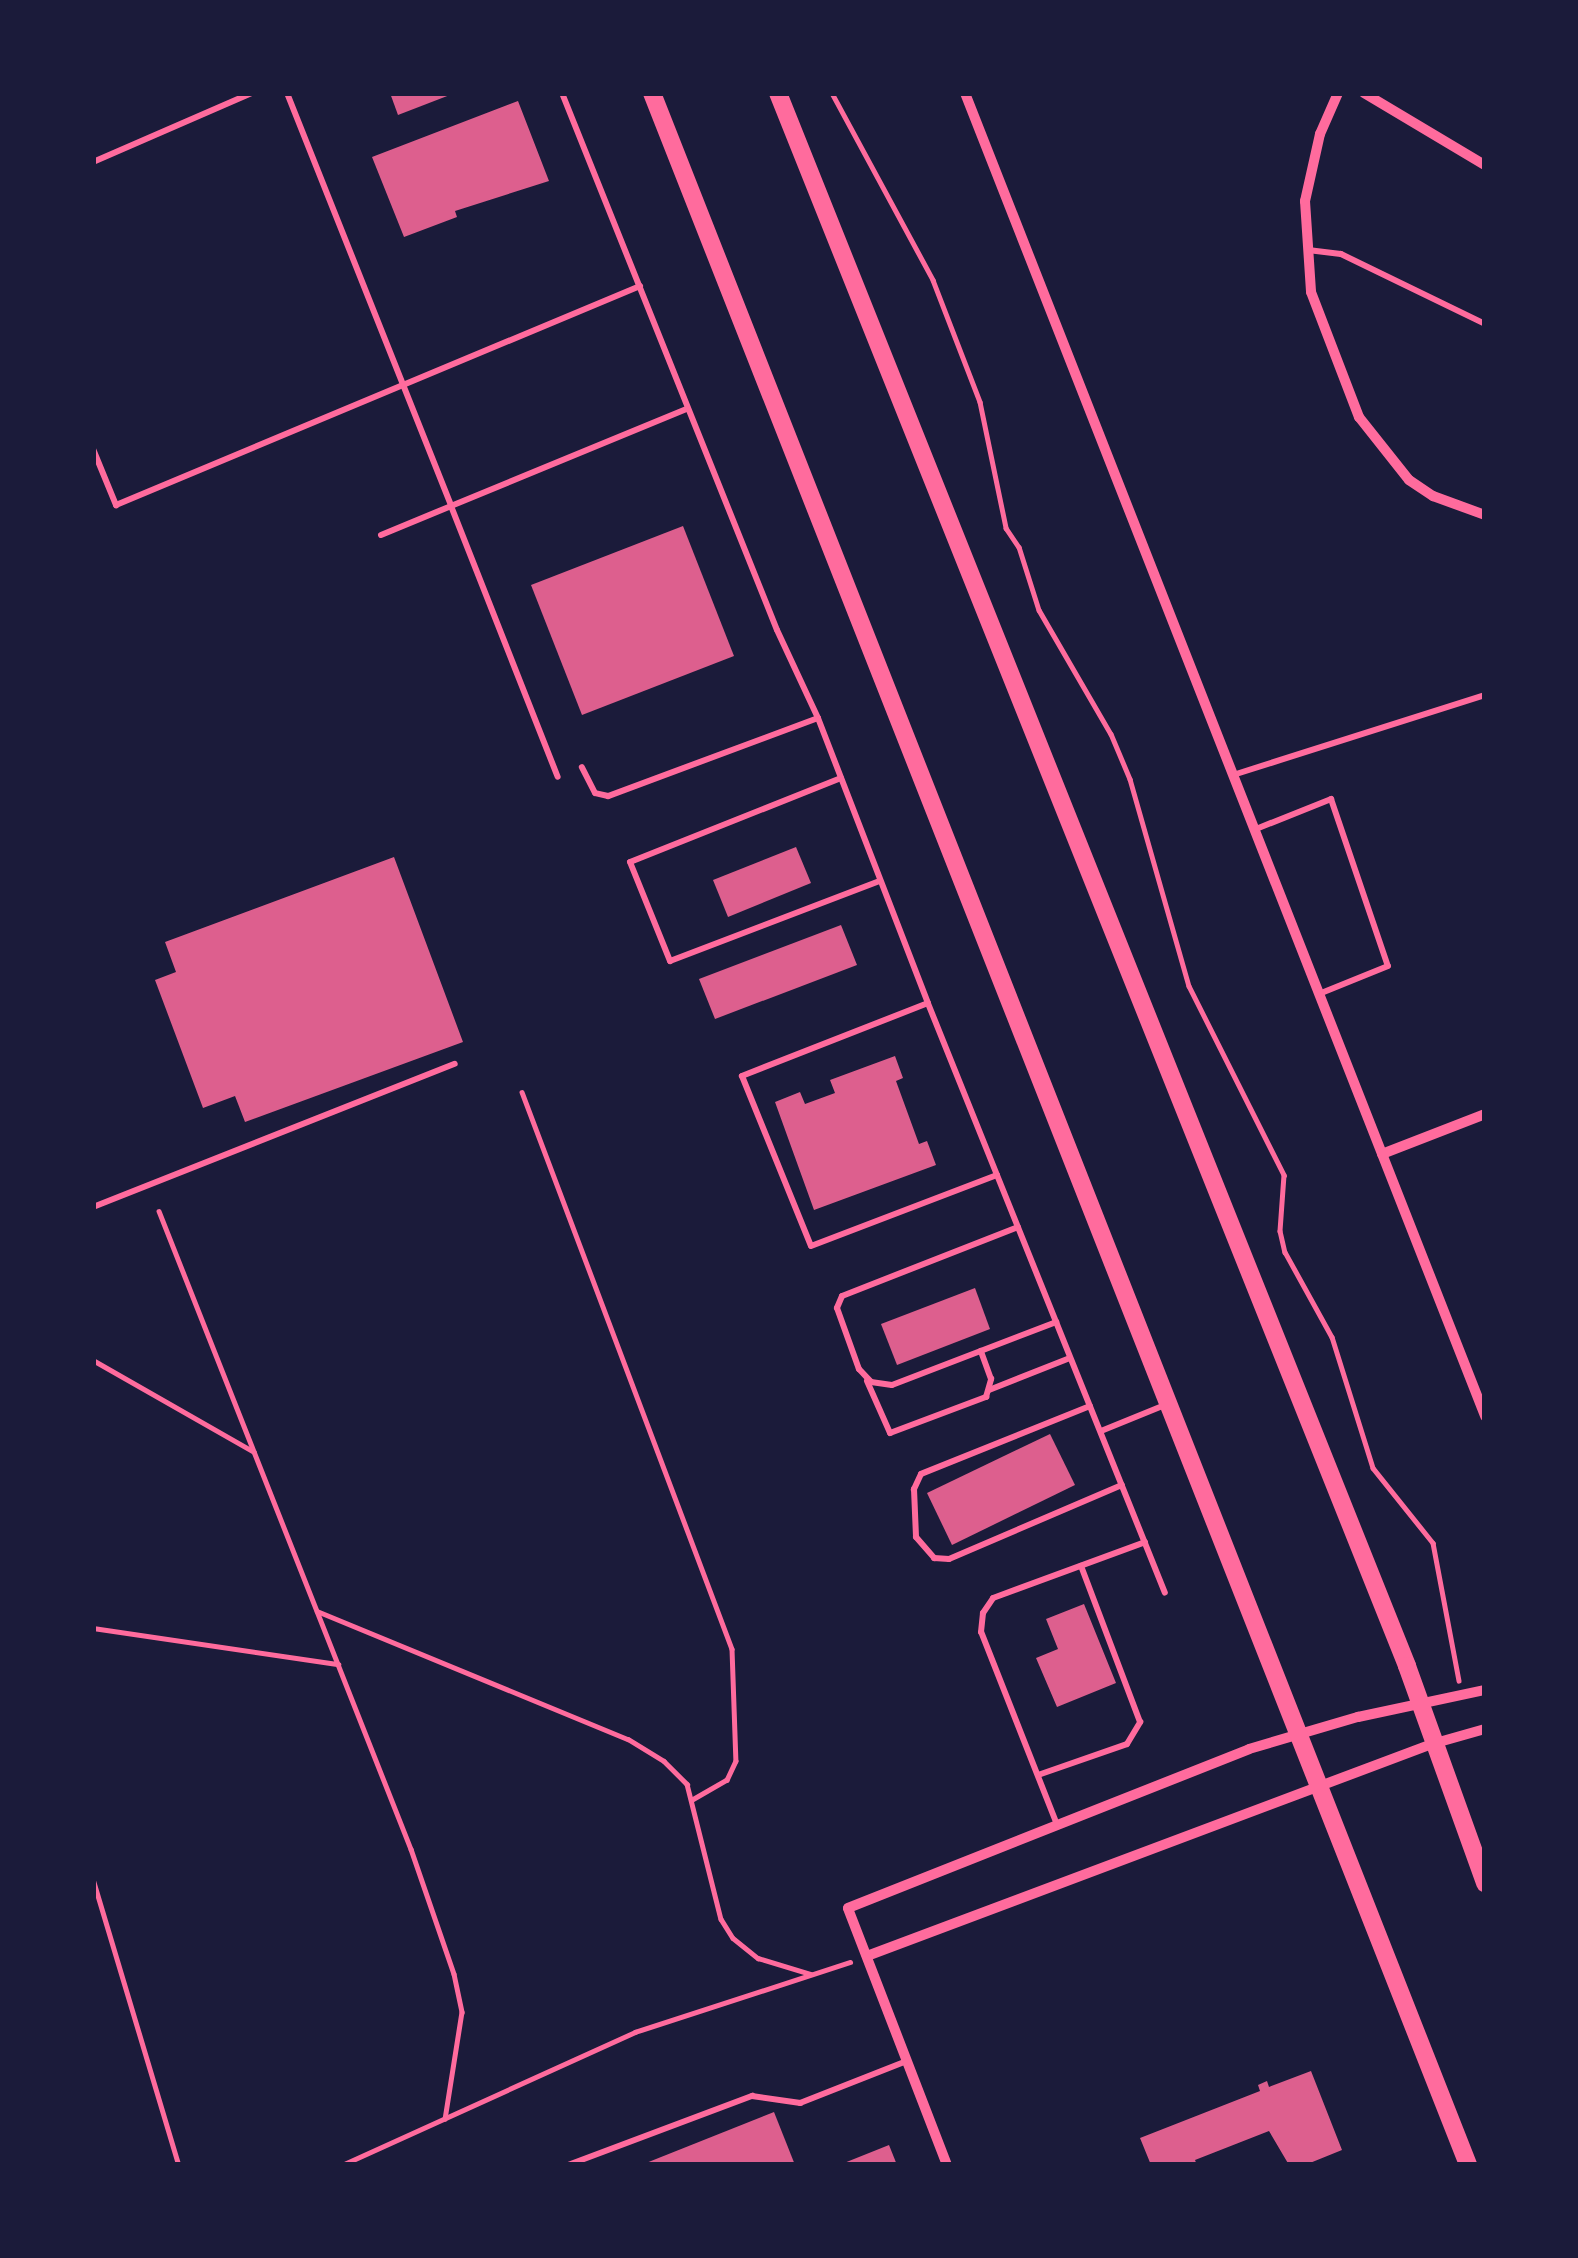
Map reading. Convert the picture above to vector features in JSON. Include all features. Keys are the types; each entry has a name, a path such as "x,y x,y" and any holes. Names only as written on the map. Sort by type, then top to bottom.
{"main road":[{"path":"652,93 1468,2165"},
{"path":"778,93 1420,1704 1485,1883"}],"street":[{"path":"964,93 1485,1416"},
{"path":"1338,93 1321,134 1305,201 1311,292 1359,418 1409,481 1432,496 1485,515"},
{"path":"1364,93 1485,165"},
{"path":"1382,1154 1485,1114"},
{"path":"947,2165 848,1908 1250,1749 1485,1690"},
{"path":"867,1956 1432,1744 1485,1729"}],"lane":[{"path":"93,162 252,93"},
{"path":"287,93 558,777"},
{"path":"562,93 818,718 1165,1593"},
{"path":"1308,250 1341,254 1485,324"},
{"path":"93,449 116,505 640,286"},
{"path":"381,535 688,408"},
{"path":"1233,775 1485,695"},
{"path":"583,767 595,793 608,796 818,718"},
{"path":"841,778 630,862 670,961 880,881"},
{"path":"1254,830 1331,799 1388,966 1319,994"},
{"path":"928,1003 742,1076 811,1246 997,1175"},
{"path":"93,1208 454,1064"},
{"path":"981,1351 989,1390 986,1397 890,1433 837,1309 842,1296 1018,1227"},
{"path":"866,1378 892,1385 1056,1322"},
{"path":"989,1390 1071,1358"},
{"path":"1101,1430 1168,1404"},
{"path":"1090,1406 921,1474 914,1489 916,1537 934,1558 949,1559 1122,1485"},
{"path":"1057,1822 981,1623 993,1598 1145,1542"},
{"path":"1038,1775 1127,1744 1140,1722 1081,1566"},
{"path":"568,2165 752,2096 800,2102 907,2061"}],"path":[{"path":"832,93 933,280 980,402 1006,528 1019,547 1039,610 1112,734 1130,779 1189,986 1284,1175 1280,1231 1285,1252 1332,1337 1373,1468 1433,1543 1439,1597 1465,1697"},
{"path":"522,1092 732,1649 736,1761 727,1780 693,1800"},
{"path":"159,1210 454,1974 462,2012 445,2119"},
{"path":"93,1360 254,1452"},
{"path":"317,1610 645,1747 679,1773 693,1800 721,1919 758,1958 811,1974"},
{"path":"93,1628 338,1664"},
{"path":"93,1879 178,2165"},
{"path":"342,2165 634,2032 867,1956"}],"building":[{"path":"390,93 455,93 398,115"},
{"path":"518,101 549,181 455,211 457,217 404,237 372,157"},
{"path":"683,526 734,656 582,715 531,585"},
{"path":"796,847 811,883 728,917 713,880"},
{"path":"394,857 463,1042 245,1122 235,1096 203,1108 155,980 176,972 165,942"},
{"path":"841,925 857,965 715,1019 699,979"},
{"path":"895,1056 903,1078 896,1081 919,1144 927,1141 936,1165 814,1210 775,1102 800,1092 805,1104 835,1093 830,1080"},
{"path":"975,1288 990,1329 897,1365 881,1324"},
{"path":"1050,1434 1075,1485 952,1545 927,1493"},
{"path":"1084,1604 1116,1683 1057,1707 1036,1658 1058,1649 1046,1619"},
{"path":"1311,2071 1342,2150 1305,2165 1289,2165 1269,2131 1195,2160 1197,2165 1151,2165 1140,2138 1260,2091 1258,2085 1267,2081 1269,2087"},
{"path":"774,2112 795,2165 641,2165"},
{"path":"889,2145 897,2165 839,2165"}]}
